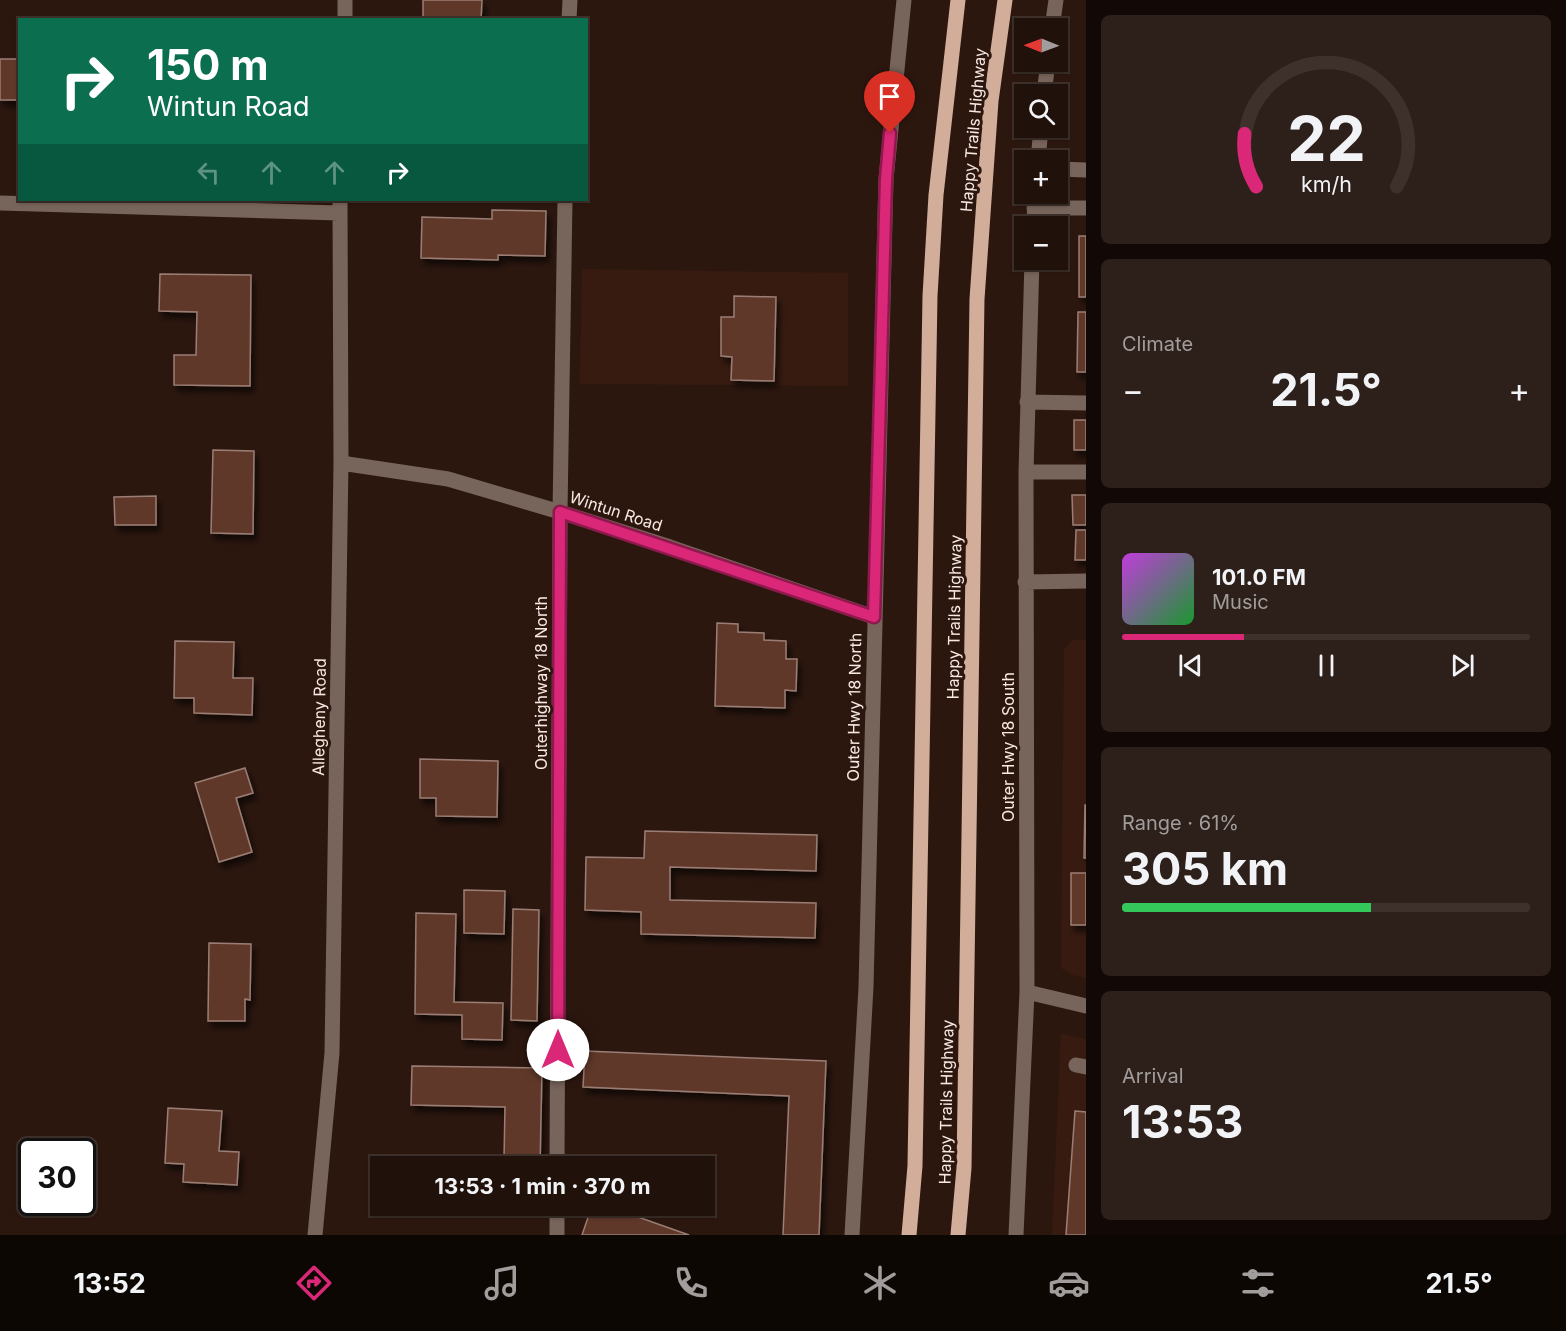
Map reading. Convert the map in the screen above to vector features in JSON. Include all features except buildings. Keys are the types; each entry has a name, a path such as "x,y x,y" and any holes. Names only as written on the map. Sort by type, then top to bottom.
{"main road":[{"name":"Happy Trails Highway","path":"909,1235 915,1154 930,296 939,172 958,0"},
{"name":"Happy Trails Highway","path":"958,1235 964,1156 977,299 991,101 1005,0"}],"street":[{"path":"345,0 345,18"},
{"path":"569,18 570,0"},
{"name":"Outer Hwy 18 North","path":"852,1235 866,987 886,179 904,0"},
{"path":"1053,18 1056,0"},
{"path":"1068,169 1086,170"},
{"name":"Outerhighway 18 North","path":"557,1156 560,512 565,201"},
{"path":"0,203 340,206"},
{"path":"1057,204 1086,208"},
{"name":"Allegheny Road","path":"315,1235 332,1053 341,463 340,206"},
{"name":"Outer Hwy 18 South","path":"1016,1235 1027,992 1025,582 1027,402 1032,270"},
{"path":"1027,402 1086,403"},
{"name":"Wintun Road","path":"341,463 448,479 560,512 874,617"},
{"path":"1026,472 1086,472"},
{"path":"1025,582 1086,581"},
{"path":"1027,992 1086,1006"},
{"path":"557,1216 557,1235"}],"shaded area":[{"path":"582,269 848,273 848,386 580,384"},
{"path":"1072,640 1086,640 1086,978 1072,975 1061,968 1064,650"},
{"path":"1061,1034 1086,1039 1086,1235 1052,1235"}],"route":[{"path":"558,1050 560,512 874,617 886,179 890,133"}]}
